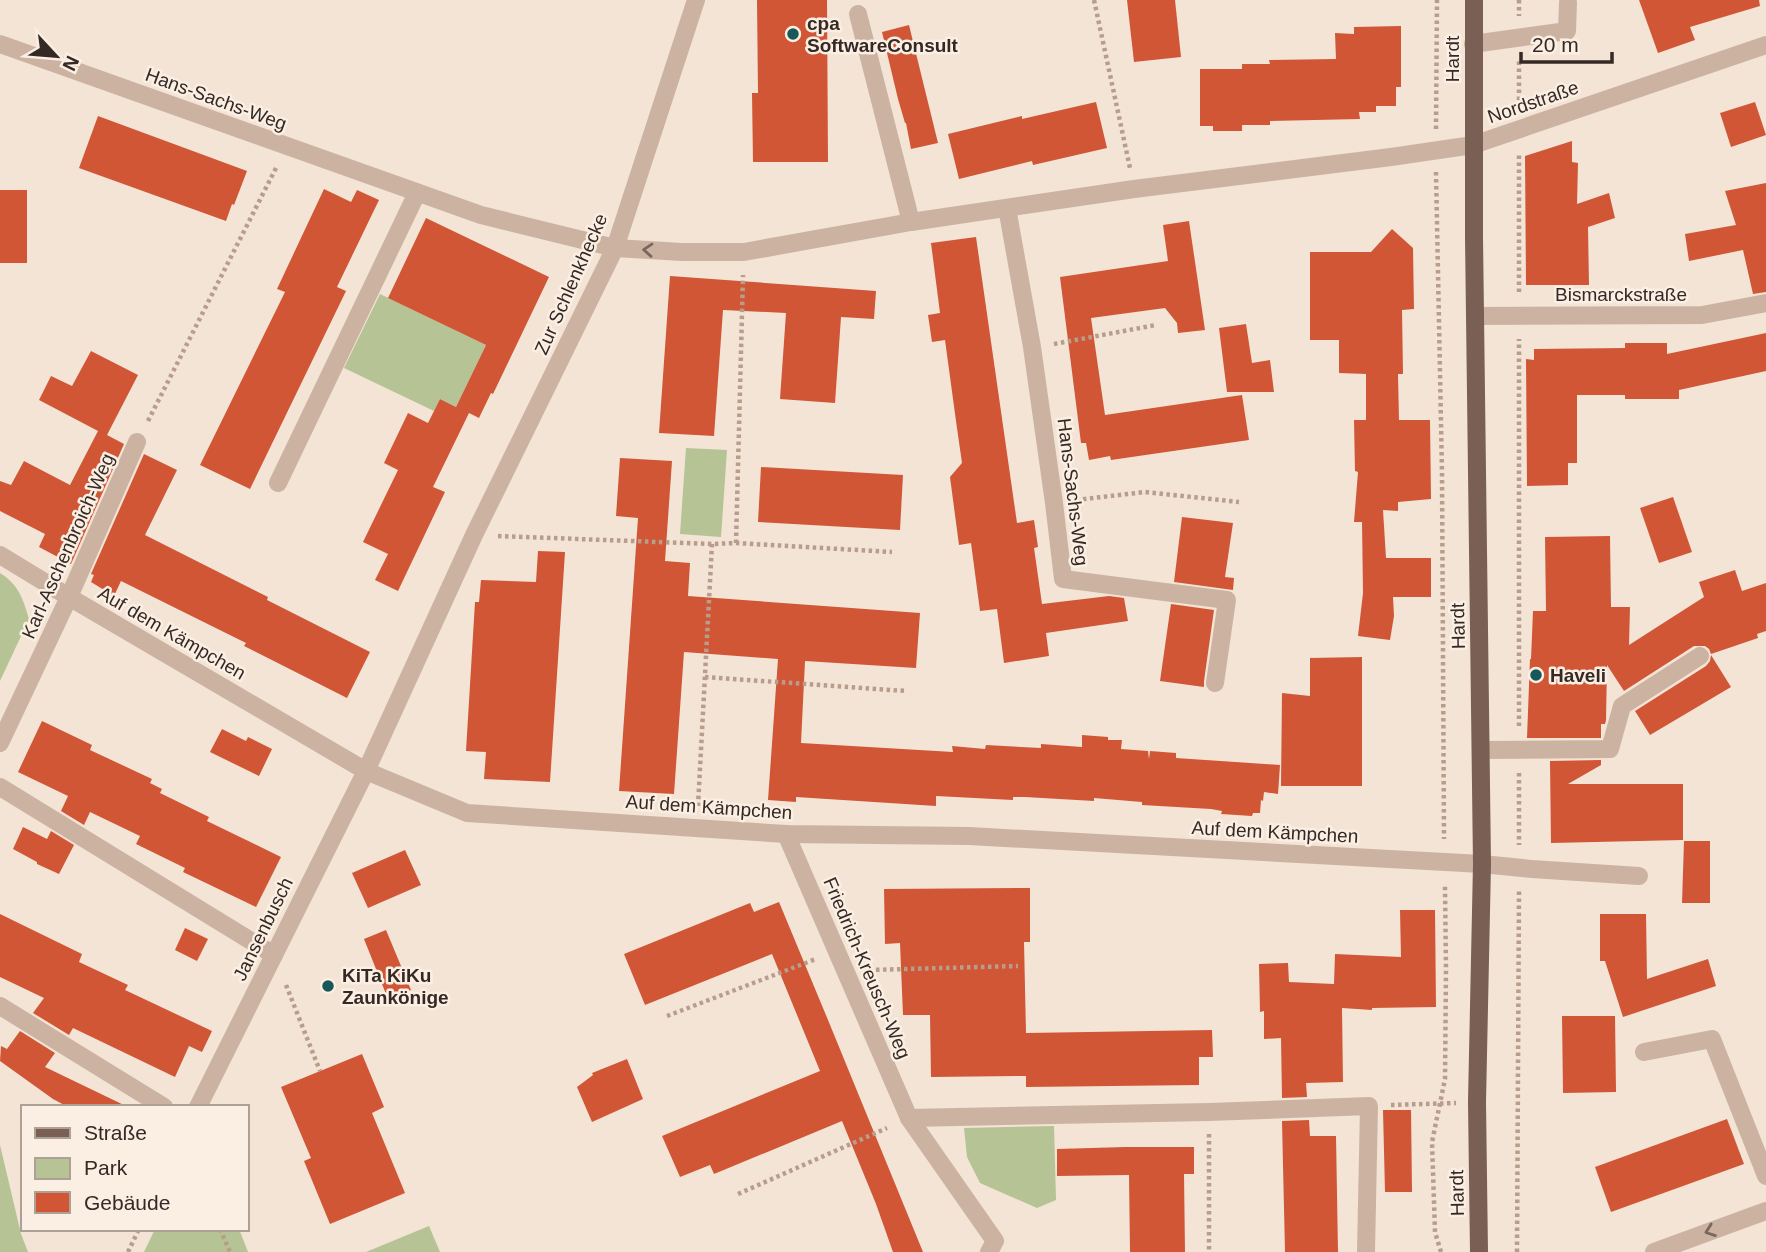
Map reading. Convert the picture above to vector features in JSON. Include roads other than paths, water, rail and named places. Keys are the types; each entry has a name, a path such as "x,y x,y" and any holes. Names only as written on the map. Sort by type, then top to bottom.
{"main road":[{"name":"Hardt","path":"1474,0 1473,145 1482,864 1477,1102 1479,1252"}],"street":[{"name":"Zur Schlenkhecke","path":"366,771 474,535 615,248 696,0"},
{"path":"1473,44 1567,31 1568,3"},
{"path":"858,15 911,222"},
{"name":"Hans-Sachs-Weg","path":"0,44 481,215 615,248 744,253 911,222 1134,189 1473,145"},
{"name":"Nordstraße","path":"1473,145 1766,45"},
{"path":"278,484 417,192"},
{"name":"Hans-Sachs-Weg","path":"1007,208 1032,347 1063,579 1227,600 1215,682"},
{"name":"Bismarckstraße","path":"1475,316 1702,315 1766,303"},
{"name":"Karl-Aschenbroich-Weg","path":"0,743 69,597 137,442"},
{"name":"Auf dem Kämpchen","path":"0,555 366,771 467,813 786,834 969,836 1482,864 1639,876"},
{"path":"1480,750 1610,749 1622,706 1700,656"},
{"name":"Jansenbusch","path":"199,1105 366,771"},
{"path":"0,787 274,954"},
{"name":"Friedrich-Kreusch-Weg","path":"786,834 909,1118 995,1241 989,1252"},
{"path":"0,1006 161,1105"},
{"path":"1644,1052 1712,1039 1766,1176"},
{"path":"909,1118 1368,1106 1366,1252"},
{"path":"1654,1252 1766,1211"}],"place":[{"name":"cpa SoftwareConsult","path":"793,34"},
{"name":"Haveli","path":"1536,675"},
{"name":"KiTa KiKu Zaunkönige","path":"328,986"}]}
